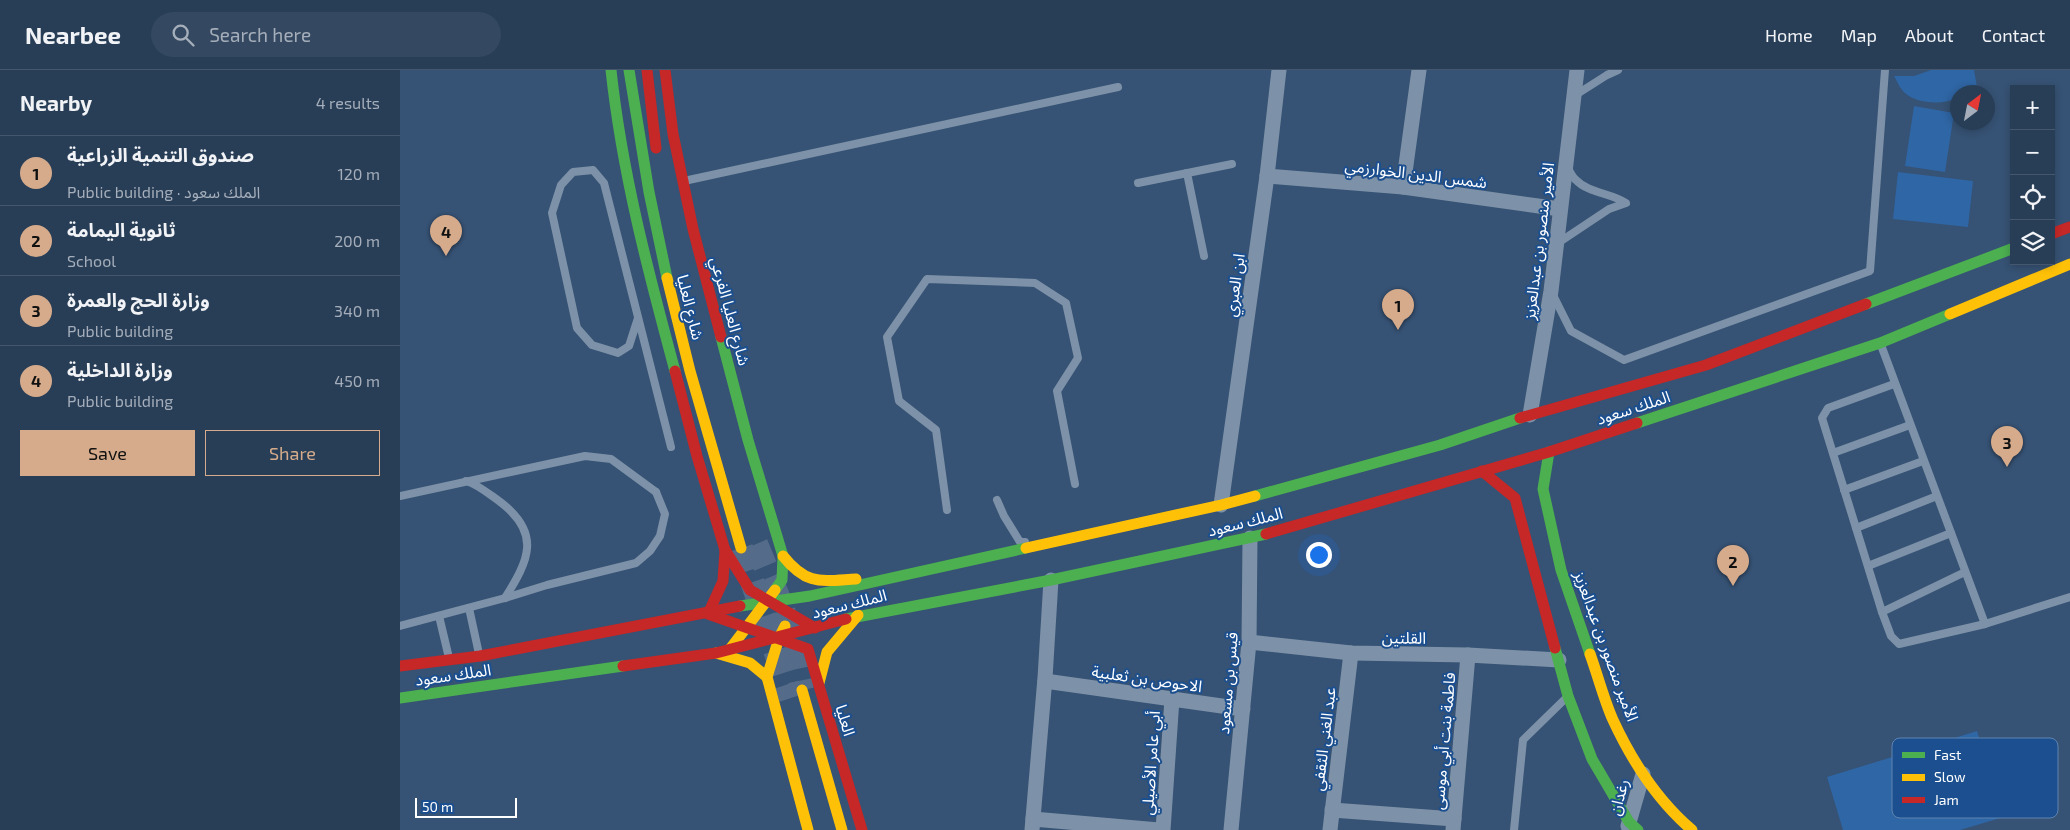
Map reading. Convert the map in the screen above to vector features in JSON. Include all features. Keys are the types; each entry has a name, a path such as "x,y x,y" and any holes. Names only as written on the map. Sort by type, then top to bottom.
{"main road":[{"path":"611,70 617,124 629,190 632,252 725,550 750,590 816,628"},
{"name":"شارع العليا","path":"629,70 638,136 658,245 702,420 741,548"},
{"path":"647,70 658,156"},
{"name":"شارع العليا الفرعي","path":"665,70 673,134 682,182 748,440 783,556 793,570 802,577 811,580 889,578"},
{"path":"2055,232 2069,225"},
{"name":"الملك سعود","path":"400,666 480,656 708,614 768,601 800,597 1221,505 1440,445 1530,415 1706,364 2010,250"},
{"name":"الملك سعود","path":"400,698 716,654 858,615 1051,580 1250,538 1549,452 1880,343 2012,290 2070,264"},
{"name":"الأمير منصور بن عبدالعزيز","path":"1549,452 1542,489 1561,570 1613,720 1643,774 1677,817 1692,830"},
{"path":"1482,471 1515,498 1568,696 1592,759 1631,827"},
{"path":"1530,554 1526,506 1532,502 1561,570"},
{"path":"708,614 723,581 725,550"},
{"name":"شارع العليا الفرعي","path":"730,649 782,580 783,556"},
{"path":"800,597 778,638 767,677 808,830"},
{"name":"العليا","path":"708,614 808,649 862,830"},
{"path":"818,684 827,652 858,615"},
{"path":"716,654 750,663 767,677"},
{"path":"802,690 842,830"}],"street":[{"name":"ابن العبري","path":"1221,505 1267,176 1279,70"},
{"path":"1403,187 1419,70"},
{"name":"الأمير منصور بن عبدالعزيز","path":"1530,415 1551,291 1577,70"},
{"name":"شمس الدين الخوارزمي","path":"1267,176 1403,187 1560,209"},
{"name":"قيس بن مسعود","path":"1231,830 1249,642 1250,538"},
{"path":"1051,580 1033,825 1161,830"},
{"name":"القلتين","path":"1249,642 1351,653 1468,655 1559,660"},
{"name":"عبد الغني الثقفي","path":"1330,830 1351,653"},
{"name":"فاطمة بنت أبي موسى","path":"1454,824 1468,655"},
{"name":"الاحوص بن ثعلبية","path":"1045,681 1243,709"},
{"name":"أبي عامر الأصيلي","path":"1161,830 1172,699"},
{"name":"رغدان","path":"1631,827 1643,774"},
{"path":"1332,810 1454,824"}],"lane":[{"path":"1574,96 1607,74 1618,70"},
{"path":"1551,291 1571,331 1624,360 1870,271 1885,70"},
{"path":"682,182 1118,87"},
{"path":"1138,183 1232,164"},
{"path":"1556,244 1609,209 1626,203 1618,197 1591,189 1576,181 1566,165"},
{"path":"638,318 629,346 618,353 592,345 577,328 552,213 561,186 573,172 593,170 604,183 632,252 638,318 671,447"},
{"path":"1188,173 1204,256"},
{"path":"947,510 936,430 900,401 887,337 927,279 1034,283 1066,302 1078,358 1057,391 1076,484"},
{"path":"1880,343 1985,624"},
{"path":"1894,384 1828,408 1822,418 1891,636 1899,644 1985,624 2070,597"},
{"path":"1833,453 1910,425"},
{"path":"400,496 585,456 610,459 656,492 665,514 660,536 650,551 636,563 547,585 400,626"},
{"path":"1844,490 1923,461"},
{"path":"400,496 467,480 512,510 525,532 528,552 522,571 505,598"},
{"path":"1856,528 1937,496"},
{"path":"997,500 1004,516 1020,542 1044,544"},
{"path":"1868,566 1951,533"},
{"path":"1882,612 1965,572"},
{"path":"470,608 480,656"},
{"path":"439,616 449,660"},
{"path":"400,620 411,624"},
{"path":"1514,830 1523,740 1568,696"}],"shaded area":[{"path":"1931,70 1974,70 1977,85 1950,85 1950,100 1945,102 1923,101 1910,97 1905,93 1894,76 1914,76"},
{"path":"1914,106 1950,112 1951,130 1945,172 1905,166"},
{"path":"1898,172 1973,181 1968,227 1893,219"},
{"path":"1977,731 1979,738 1954,738"},
{"path":"1892,757 1892,818 2001,818 1960,830 1843,830 1827,777"}],"tunnel":[{"path":"756,544 782,606 802,690"},
{"path":"741,548 791,698"}],"traffic: fast":[{"path":"611,70 622,146 637,222 675,371"},
{"path":"629,70 649,192 667,278"},
{"path":"1866,304 2010,250"},
{"path":"1637,423 1880,343 1950,314"},
{"path":"721,337 748,440 783,556 782,580 775,590"},
{"path":"1255,496 1440,445 1520,418"},
{"path":"1549,452 1543,489 1561,570 1590,654"},
{"path":"846,619 1051,580 1266,534"},
{"path":"740,606 810,596 1026,548"},
{"path":"1555,648 1568,696 1592,759 1629,822 1638,830"},
{"path":"400,698 623,666"}],"traffic: slow":[{"path":"1950,314 2070,264"},
{"path":"667,278 690,371 741,548"},
{"path":"1026,548 1255,496"},
{"path":"783,556 800,573 815,580 856,579"},
{"path":"730,649 775,590"},
{"path":"819,683 827,652 858,615"},
{"path":"785,626 779,638 767,677 808,830"},
{"path":"716,653 750,663 767,677"},
{"path":"1590,654 1610,712 1620,735 1637,765 1657,793 1692,830"},
{"path":"802,690 842,830"}],"traffic: jam":[{"path":"647,70 656,148"},
{"path":"665,70 673,134 693,229 721,337"},
{"path":"2055,233 2070,227"},
{"path":"1520,418 1706,365 1866,304"},
{"path":"675,371 697,456 725,550 750,590 815,628"},
{"path":"1266,534 1549,452 1637,423"},
{"path":"1482,471 1515,498 1555,648"},
{"path":"725,550 723,581 708,614 808,649 862,830"},
{"path":"400,666 480,656 740,606"},
{"path":"623,666 716,653 846,619"}],"place":[{"name":"وزارة الداخلية","path":"446,256"},
{"name":"صندوق التنمية الزراعية","path":"1398,330"},
{"name":"وزارة الحج والعمرة","path":"2007,467"},
{"name":"ثانوية اليمامة","path":"1733,586"}]}
